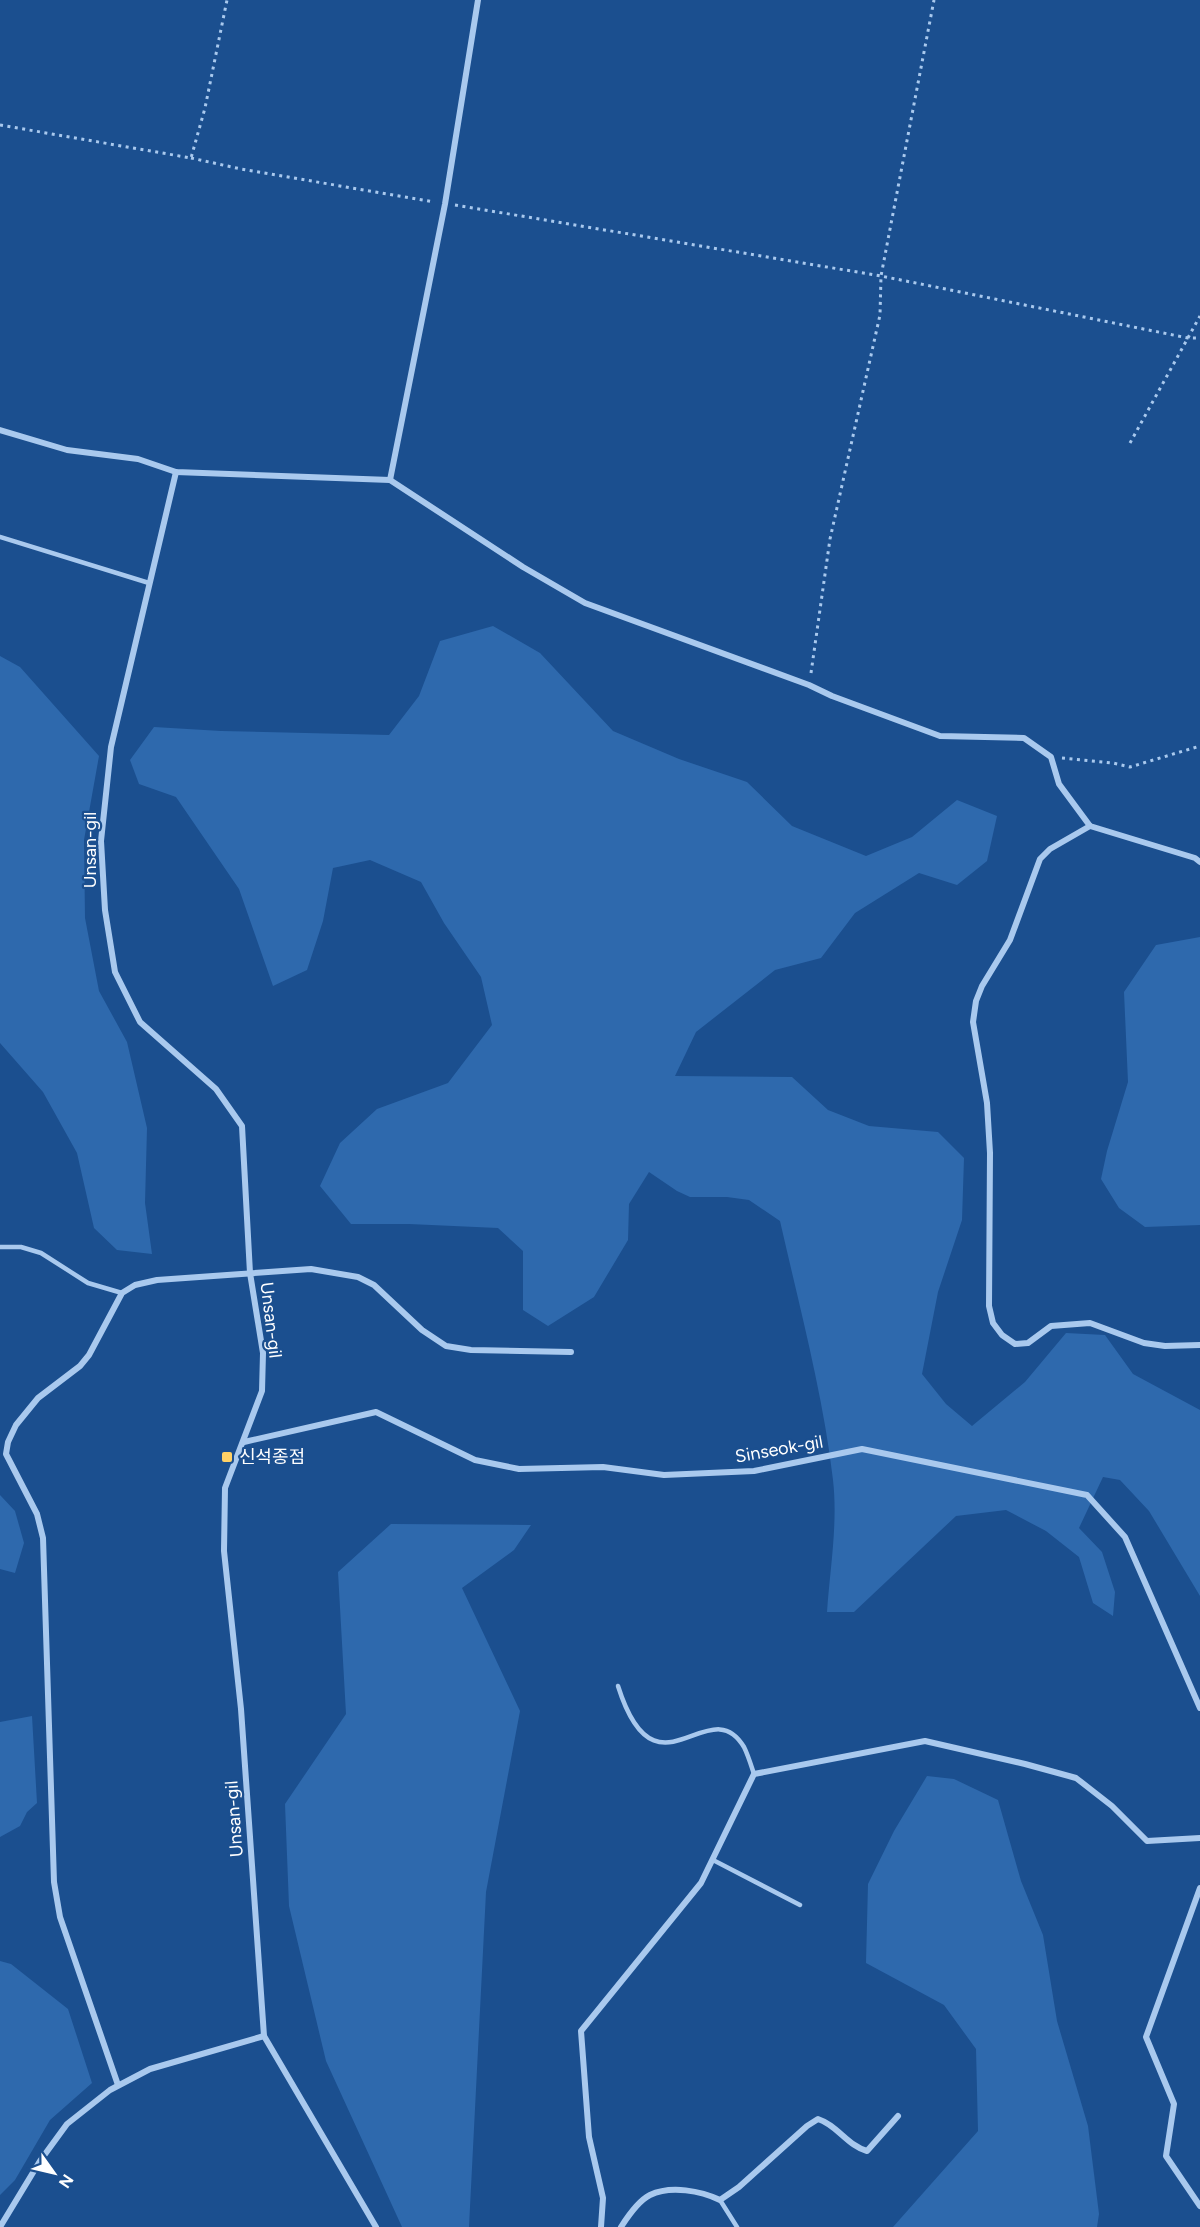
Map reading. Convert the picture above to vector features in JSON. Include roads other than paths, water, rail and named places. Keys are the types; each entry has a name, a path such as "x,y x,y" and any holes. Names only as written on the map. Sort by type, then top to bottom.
{"street":[{"path":"390,480 445,204 478,0"},
{"path":"0,430 67,450 138,459 176,472 390,480 523,567 585,603 940,736 1024,738 1051,757 1059,784 1090,826 1195,858 1200,862"},
{"name":"Unsan-gil","path":"176,472 111,747 101,841 105,910 115,972 140,1022 216,1089 242,1126 250,1273 263,1353 262,1391 225,1488 224,1551 241,1709 264,2036 376,2227"},
{"path":"1090,826 1050,849 1040,859 1010,940 982,986 976,1001 973,1022 987,1103 990,1153 989,1306 993,1323 1002,1335 1015,1344 1028,1343 1051,1326 1090,1323 1144,1343 1165,1346 1200,1345"},
{"path":"118,2085 60,1917 54,1882 43,1538 37,1514 6,1454 12,1433 25,1412 38,1398 80,1366 89,1355 122,1293 135,1284 157,1280 311,1269 358,1277 374,1285 423,1330 447,1346 471,1350 571,1352"},
{"name":"Sinseok-gil","path":"244,1442 376,1412 475,1460 519,1469 603,1467 664,1475 754,1472 862,1449 1087,1495 1125,1537 1200,1708"},
{"path":"601,2227 603,2198 589,2138 581,2031 701,1883 754,1774 925,1741 1076,1778 1112,1806 1147,1840 1200,1838"},
{"path":"1200,1888 1146,2037 1174,2104 1166,2156 1200,2206"},
{"path":"0,2227 40,2161 67,2124 118,2085 150,2068 264,2036"},
{"path":"621,2227 650,2195 689,2191 708,2194 720,2200 739,2187 807,2126 818,2119 826,2121 859,2149 867,2151 898,2116"}],"lane":[{"path":"0,537 149,583"},
{"path":"0,1247 21,1246 41,1253 88,1283 122,1293"},
{"path":"618,1686 631,1719 640,1733 654,1742 668,1743 714,1729 724,1730 744,1747 754,1774"},
{"path":"713,1860 800,1905"},
{"path":"720,2200 737,2227"}],"place":[{"name":"신석종점","path":"227,1457"}]}
